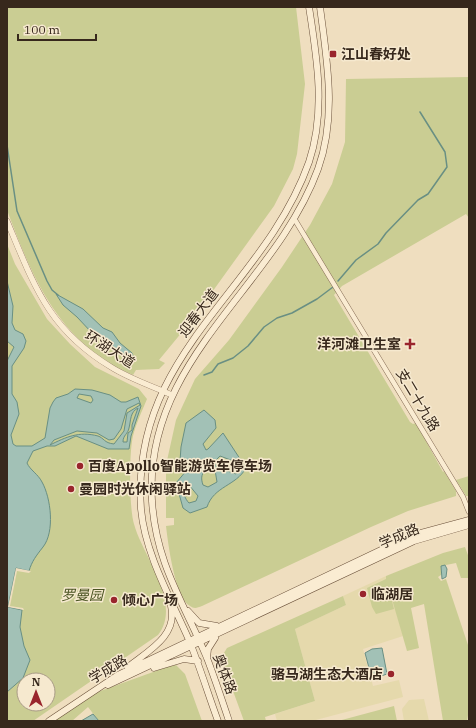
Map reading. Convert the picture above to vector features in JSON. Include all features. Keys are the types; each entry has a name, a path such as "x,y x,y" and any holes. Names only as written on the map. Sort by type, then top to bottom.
{"main road":[{"name":"迎春大道","path":"189,640 167,591 147,537 142,515 142,461 148,429 162,391 186,349 276,228 292,200 309,160 318,119 319,94 318,72 309,7"},
{"name":"迎春大道","path":"197,636 162,561 153,511 152,473 158,432 172,395 194,357 295,220 318,168 328,127 330,101 329,75 320,7"},
{"path":"186,349 194,357"},
{"path":"148,429 158,432"},
{"name":"学成路","path":"49,721 90,694 197,636 400,541 421,533 469,520"},
{"name":"学成路","path":"118,678 192,647 414,541 469,525"},
{"path":"174,589 192,616 199,623 219,626"},
{"path":"118,678 166,636 172,625 172,614 167,591"},
{"path":"207,660 208,649 212,641 220,634"},
{"name":"奥体路","path":"197,636 229,721"},
{"name":"奥体路","path":"189,640 198,661 218,721"},
{"path":"118,678 172,662 193,659 198,661"}],"street":[{"name":"支二十九路","path":"295,220 460,492 469,512"},
{"name":"环湖大道","path":"7,221 40,297 68,334 92,355 112,368 172,395"}],"shaded area":[{"path":"386,576 403,636 363,649 373,686 399,680 403,697 312,721 277,721 275,714 315,701 295,629 346,605 343,596"},
{"path":"424,699 429,721 404,721 402,709 409,700"}],"green space":[{"path":"7,7 296,7 305,84 297,154 293,169 274,206 192,320 159,360 165,363 159,369 136,370 133,375 106,362 87,347 70,331 56,313 33,274 24,253 7,210"},
{"path":"469,77 469,218 466,214 342,286 334,295 410,422 413,424 416,423 443,472 444,471 456,491 456,496 408,511 202,606 196,608 191,607 180,593 176,582 166,526 174,525 174,518 166,518 166,465 176,420 195,379 229,340 282,267 310,225 332,184 345,142 346,79"},
{"name":"罗曼园","path":"7,244 15,264 47,319 70,344 95,367 139,389 147,399 133,436 130,480 131,506 132,516 138,536 164,594 166,609 164,622 158,635 56,705 56,672 16,672 16,712 46,712 33,721 7,721"},
{"path":"469,476 469,496 466,496 456,480"},
{"path":"465,547 469,558 469,578 461,578 456,563 441,566 441,575 438,577 441,581 446,579 469,648 469,709 467,721 443,721 424,604 411,608 419,648 407,651 389,589 394,609 376,614 372,607 367,588 386,579 386,576 443,553"},
{"path":"343,596 346,605 295,629 315,701 265,717 266,721 244,721 222,661 222,656 227,648"},
{"path":"176,665 185,674 202,721 99,721 88,707 72,721 54,721 92,694"},
{"path":"394,706 397,721 338,721"}],"water":[{"path":"7,281 13,306 12,323 15,330 23,334 26,341 24,348 12,366 12,394 17,402 19,414 11,435 13,444 16,446 32,446 45,438 50,408 53,402 56,398 68,394 75,389 92,390 110,395 121,402 126,402 138,397 141,406 131,436 129,449 108,449 76,436 55,446 47,446 33,451 27,463 40,479 45,489 48,497 50,524 47,541 31,564 29,571 16,568 8,607 22,610 20,627 24,646 30,660 25,672 16,672 16,684 7,692 7,361 14,347 7,341","holes":["79,394 91,396 93,400 91,403 77,398","139,403 140,405 127,413 124,431 114,444 108,443 98,436 85,434 67,437 50,445 54,440 77,431 97,433 109,440 114,439 121,429 127,409","138,408 132,425 132,430 128,433 127,442 123,442 132,414"]},
{"path":"56,294 83,309 103,328 112,332 120,343 132,353 134,358 130,358 122,354 106,341 92,333 63,305"},
{"path":"204,410 215,420 216,428 203,444 206,450 223,433 246,468 237,479 220,490 210,500 207,507 190,513 183,508 176,483 192,464 189,460 180,461 186,423","holes":["220,456 236,462 239,468 236,474 216,467 215,461","205,470 215,470 217,482 208,487 203,485 202,481 202,475","183,485 189,485 198,496 196,501 189,503 183,492"]},
{"path":"445,565 447,569 446,577 442,579 441,566"},
{"path":"382,648 387,674 372,679 365,653 372,649"},
{"path":"93,714 99,721 81,721"}],"pier":[{"path":"16,568 31,571 29,573 17,571 10,606 23,608 24,610 8,607"}],"waterway":[{"path":"338,281 356,260 378,244 386,233 418,200 428,194 447,167 445,152 420,112"},
{"path":"7,145 17,211 47,281 52,290 58,295"},
{"path":"204,375 212,372 218,364 233,358 248,346 264,327 277,318 292,313 317,299 333,287"}],"place":[{"name":"江山春好处","path":"333,54"},
{"name":"洋河滩卫生室","path":"410,344"},
{"name":"百度Apollo智能游览车停车场","path":"80,466"},
{"name":"曼园时光休闲驿站","path":"71,489"},
{"name":"临湖居","path":"363,594"},
{"name":"倾心广场","path":"114,600"},
{"name":"骆马湖生态大酒店","path":"391,674"}]}
